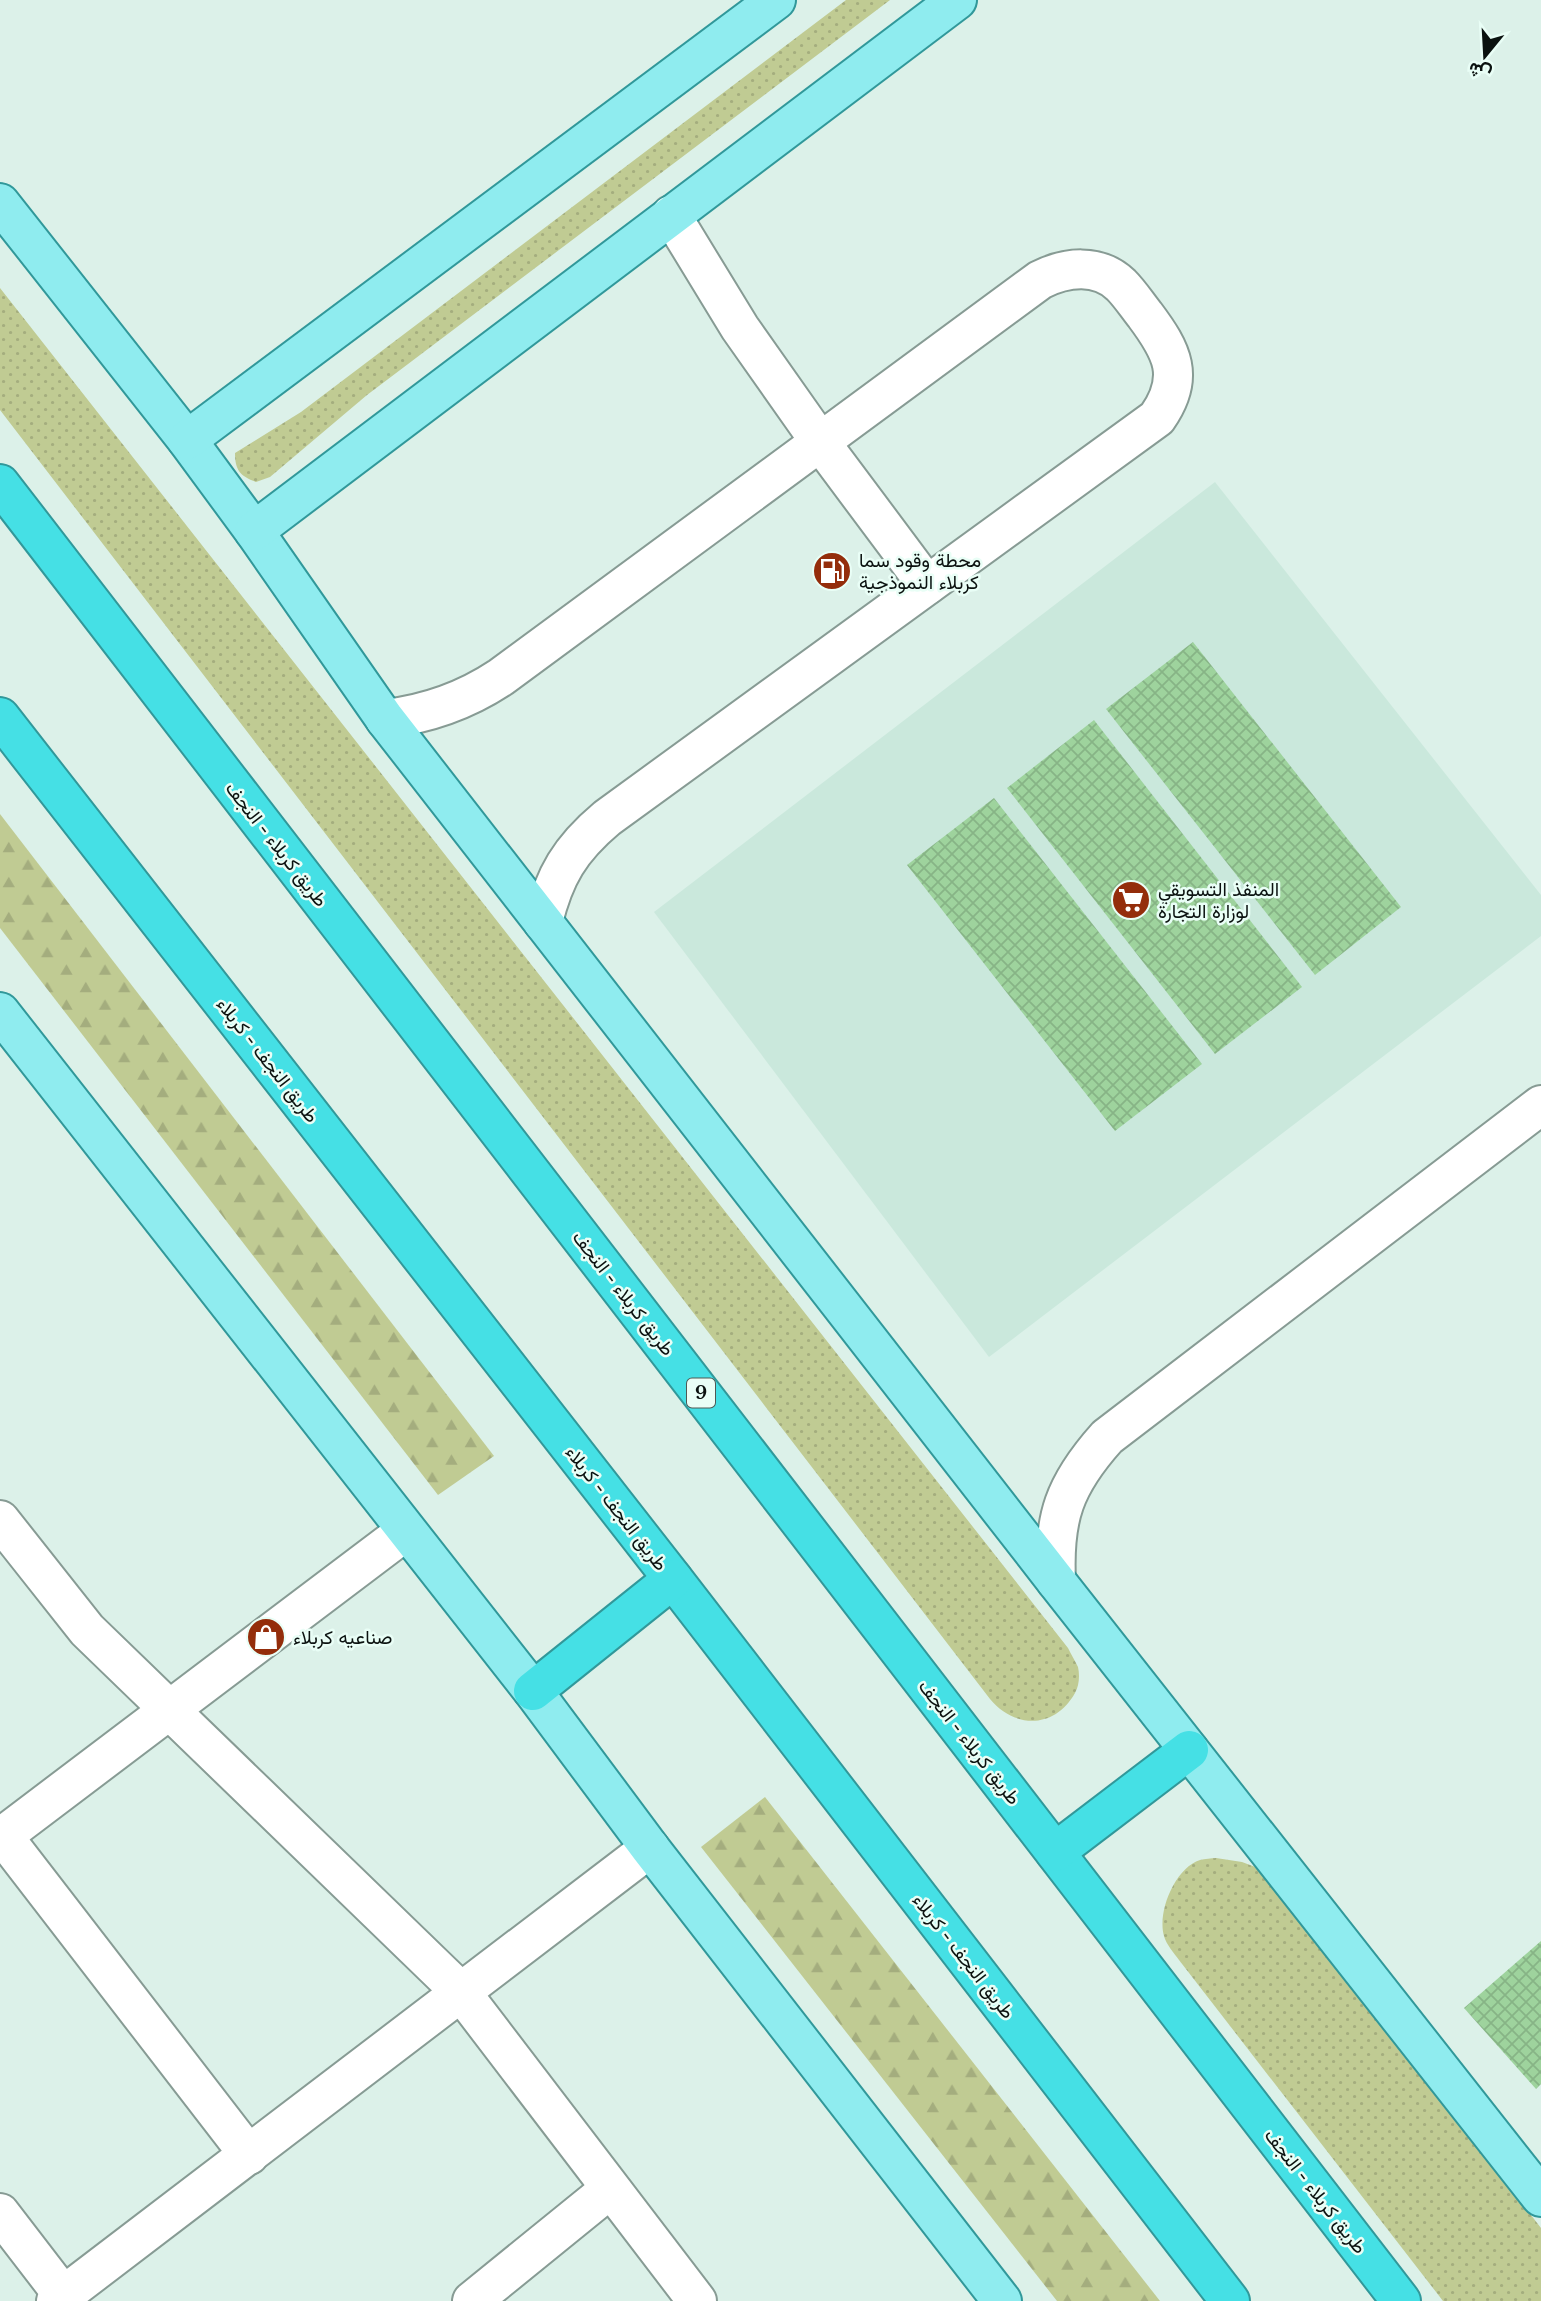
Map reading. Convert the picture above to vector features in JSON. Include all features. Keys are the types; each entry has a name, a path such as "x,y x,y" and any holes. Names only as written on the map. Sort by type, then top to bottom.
{"highway":[{"name":"طريق كربلاء - النجف","path":"0,484 1401,2301"},
{"name":"طريق النجف - كربلاء","path":"0,716 673,1579 1230,2301"},
{"path":"533,1691 673,1579"},
{"path":"1055,1852 1189,1750"}],"main road":[{"path":"187,440 776,0"},
{"path":"254,531 957,0"},
{"path":"0,203 187,440 385,719 1056,1581 1541,2197"},
{"path":"0,1012 533,1691 650,1848 1002,2301"}],"street":[{"path":"671,215 727,308 821,443 927,585"},
{"path":"385,719 434,710 480,691 1040,280 1055,272 1072,268 1105,275 1120,284 1160,335 1169,351 1173,386 1167,404 1157,418 587,834 558,875 543,922"},
{"path":"1056,1581 1055,1550 1059,1518 1070,1488 1086,1461 1107,1437 1541,1105"},
{"path":"0,1520 87,1630 461,1992 696,2301"},
{"path":"249,2155 2,1837 406,1531"},
{"path":"0,2213 60,2298 650,1848"},
{"path":"472,2301 611,2189"}],"shaded area":[{"path":"1215,482 1541,895 1541,936 989,1357 654,912"}],"green space":[{"path":"846,0 890,0 367,395 270,477 256,482 240,472 235,453 301,412"},
{"path":"0,288 1068,1648 1078,1667 1078,1684 1067,1705 1057,1713 1046,1719 1023,1720 1000,1709 990,1699 0,410"},
{"path":"0,814 494,1456 438,1495 0,928"},
{"path":"765,1797 1160,2301 1057,2301 701,1847"},
{"path":"1216,1858 1242,1862 1258,1868 1541,2228 1541,2301 1443,2301 1173,1951 1165,1939 1163,1926 1163,1915 1170,1892 1191,1865 1200,1860"}],"building":[{"path":"1193,642 1401,907 1315,975 1106,709"},
{"path":"1094,720 1302,987 1215,1054 1007,788"},
{"path":"994,798 1202,1064 1115,1131 907,865"},
{"path":"1541,1941 1541,2084 1536,2089 1464,2008"}],"place":[{"name":"محطة وقود سما كربلاء النموذجية","path":"832,571"},
{"name":"المنفذ التسويقي لوزارة التجارة","path":"1131,900"},
{"name":"صناعيه كربلاء","path":"266,1637"}]}
